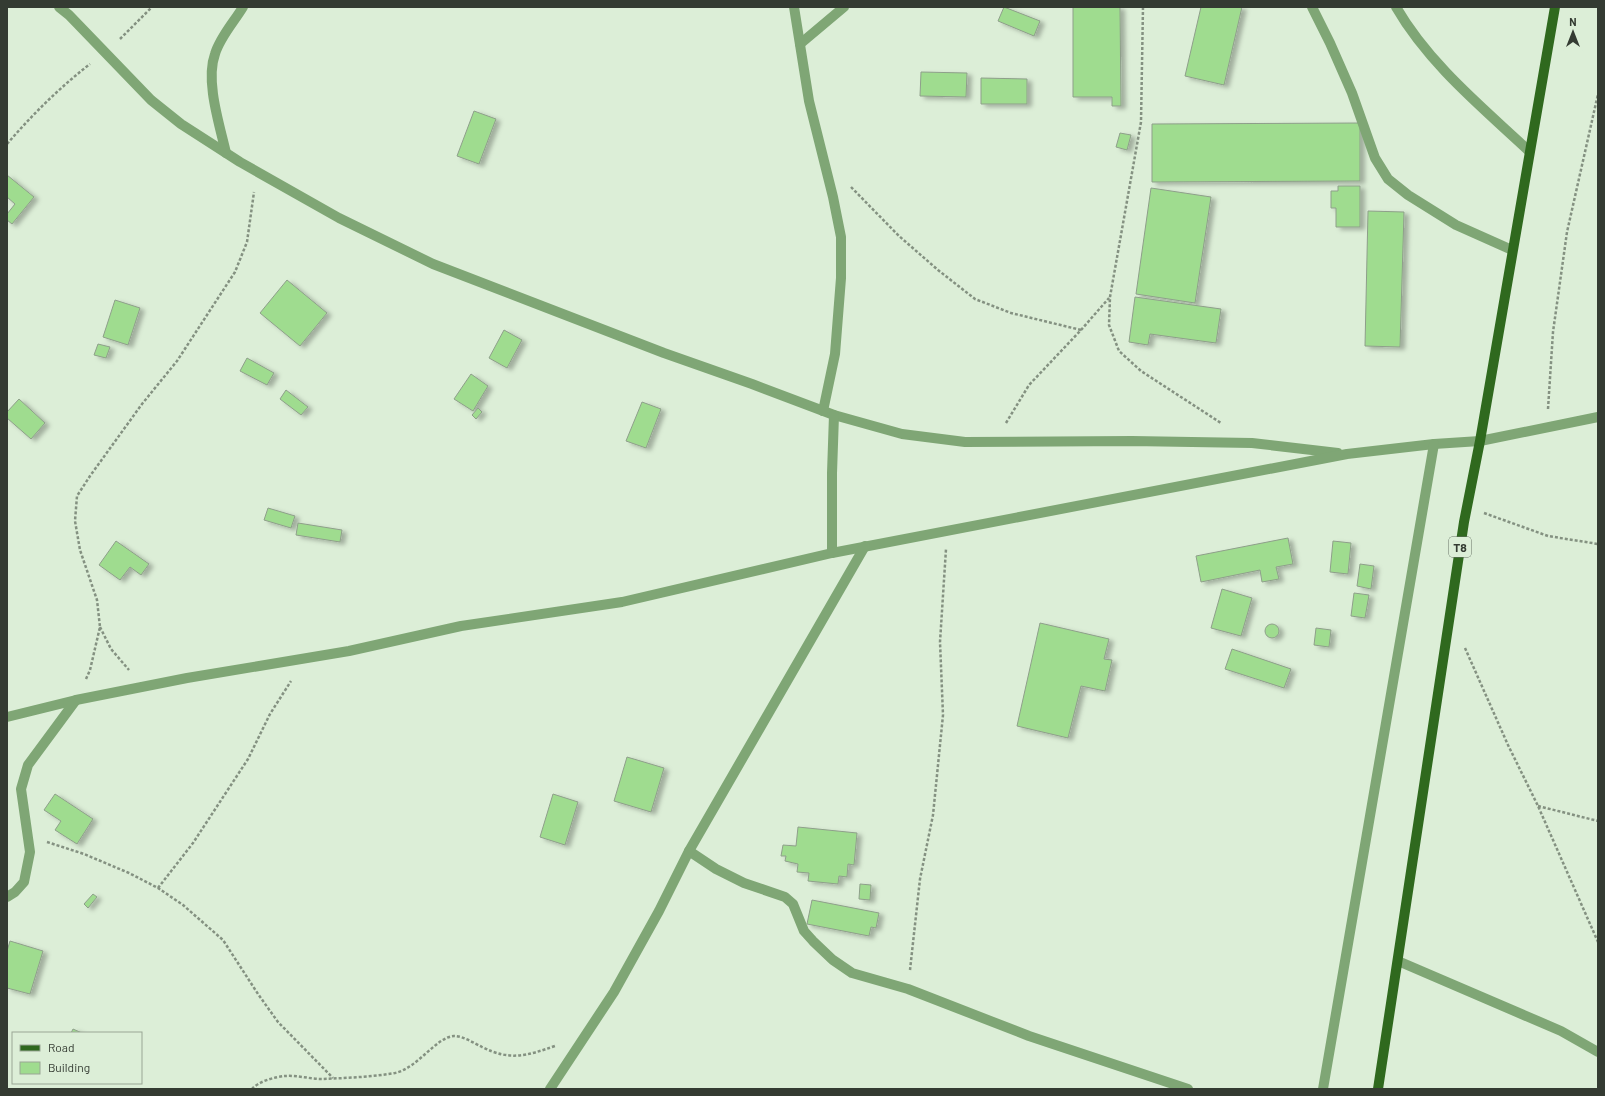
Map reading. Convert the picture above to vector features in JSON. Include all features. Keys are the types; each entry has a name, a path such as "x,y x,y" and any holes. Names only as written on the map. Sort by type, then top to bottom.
{"main road":[{"name":"T8","path":"1378,1089 1467,507 1480,441 1555,7"}],"street":[{"path":"59,7 106,52 151,100 181,124 257,172 339,218 433,264 664,353 834,415 902,434 965,442 1252,443 1347,454"},
{"path":"226,153 213,96 212,67 215,53 243,7"},
{"path":"794,7 809,102 833,197 840,237 841,278 835,354 824,411"},
{"path":"800,44 844,7"},
{"path":"1312,7 1352,93 1375,158 1388,179 1408,195 1456,225 1512,250"},
{"path":"1396,7 1407,25 1444,71 1529,151"},
{"path":"832,553 834,415"},
{"path":"7,717 76,700 187,678 349,651 461,626 622,602 865,546 1347,454 1434,444 1480,441 1598,417"},
{"path":"1323,1089 1434,444"},
{"path":"550,1089 614,992 659,911 689,850 865,546"},
{"path":"7,897 16,892 24,882 30,852 21,800 21,789 28,765 76,700"},
{"path":"689,850 716,869 744,884 785,897 793,904 804,931 833,960 852,973 908,990 1029,1036 1188,1089"},
{"path":"1398,961 1561,1031 1598,1052"}],"path":[{"path":"7,144 32,114 65,84 106,52 152,7"},
{"path":"1143,7 1142,122 1110,297 1109,325 1119,351 1142,371 1252,443"},
{"path":"1547,428 1553,332 1567,232 1598,96"},
{"path":"824,160 899,236 938,270 975,299 1011,313 1082,330"},
{"path":"76,700 90,670 100,627 97,600 80,550 75,520 77,496 142,404 177,361 234,272 247,242 257,172"},
{"path":"995,442 1029,385 1082,330 1110,297"},
{"path":"1467,507 1548,536 1598,544"},
{"path":"908,990 920,879 933,815 943,715 940,642 947,531"},
{"path":"1450,613 1508,745 1538,806 1598,942"},
{"path":"100,627 111,649 144,687"},
{"path":"158,888 193,843 248,759 270,714 305,658"},
{"path":"1538,806 1598,821"},
{"path":"28,835 84,854 129,873 158,888 183,905 223,940 278,1022 333,1078"},
{"path":"252,1089 256,1084 285,1076 333,1078 368,1076 397,1072 416,1063 443,1039 454,1036 466,1039 495,1054 510,1056 526,1055 586,1034"}],"building":[{"path":"1004,7 1040,21 1034,36 998,21"},
{"path":"1073,7 1120,7 1121,106 1112,106 1112,97 1073,97"},
{"path":"1201,7 1242,7 1224,85 1185,76"},
{"path":"921,72 967,73 966,97 920,96"},
{"path":"981,78 1027,79 1027,104 981,104"},
{"path":"474,111 496,119 479,164 457,156"},
{"path":"1360,123 1360,181 1152,182 1152,124"},
{"path":"1120,133 1131,135 1127,150 1116,147"},
{"path":"7,175 34,197 12,224 7,220 7,214 15,204 7,197"},
{"path":"1338,186 1360,186 1360,227 1336,227 1336,208 1331,208 1331,191 1338,191"},
{"path":"1151,188 1211,197 1195,303 1136,294"},
{"path":"1368,211 1404,212 1400,347 1365,346"},
{"path":"287,280 327,313 300,346 260,313"},
{"path":"1135,297 1221,309 1216,343 1150,334 1148,345 1129,342"},
{"path":"115,300 140,308 128,345 103,337"},
{"path":"504,330 522,340 507,368 489,358"},
{"path":"98,344 110,347 106,358 94,355"},
{"path":"247,358 274,373 267,385 240,371"},
{"path":"471,374 488,386 473,411 454,399"},
{"path":"286,390 308,407 301,415 280,399"},
{"path":"19,399 45,423 31,439 7,418 7,412"},
{"path":"642,402 661,409 646,448 626,441"},
{"path":"478,408 482,412 476,419 472,415"},
{"path":"268,508 295,516 291,528 264,520"},
{"path":"298,523 342,530 340,542 296,535"},
{"path":"1288,538 1293,564 1276,567 1279,579 1262,582 1260,570 1201,582 1196,556"},
{"path":"116,541 149,564 141,575 130,567 120,580 99,565"},
{"path":"1333,541 1351,543 1348,574 1330,572"},
{"path":"1360,564 1374,566 1371,589 1357,586"},
{"path":"1222,589 1252,598 1241,636 1211,628"},
{"path":"1354,593 1369,595 1365,618 1351,616"},
{"path":"1040,623 1109,639 1104,659 1112,660 1105,691 1081,686 1068,738 1017,726"},
{"path":"1272,624 1277,626 1279,631 1277,636 1272,638 1267,636 1265,631 1267,626"},
{"path":"1316,628 1331,630 1329,647 1314,645"},
{"path":"1232,649 1291,669 1284,688 1225,669"},
{"path":"627,757 664,768 651,812 614,801"},
{"path":"55,794 93,819 77,844 55,830 61,821 44,810"},
{"path":"553,794 578,802 565,845 540,837"},
{"path":"798,827 857,833 854,865 848,864 847,877 839,876 838,884 808,881 809,873 797,872 798,864 785,861 786,856 781,856 783,845 796,846"},
{"path":"860,884 871,885 870,900 859,899"},
{"path":"93,894 97,897 88,908 84,904"},
{"path":"812,900 879,913 876,928 871,927 869,936 807,924"},
{"path":"10,941 43,951 30,994 7,988 7,951"},
{"path":"73,1029 80,1032 72,1032"}]}
